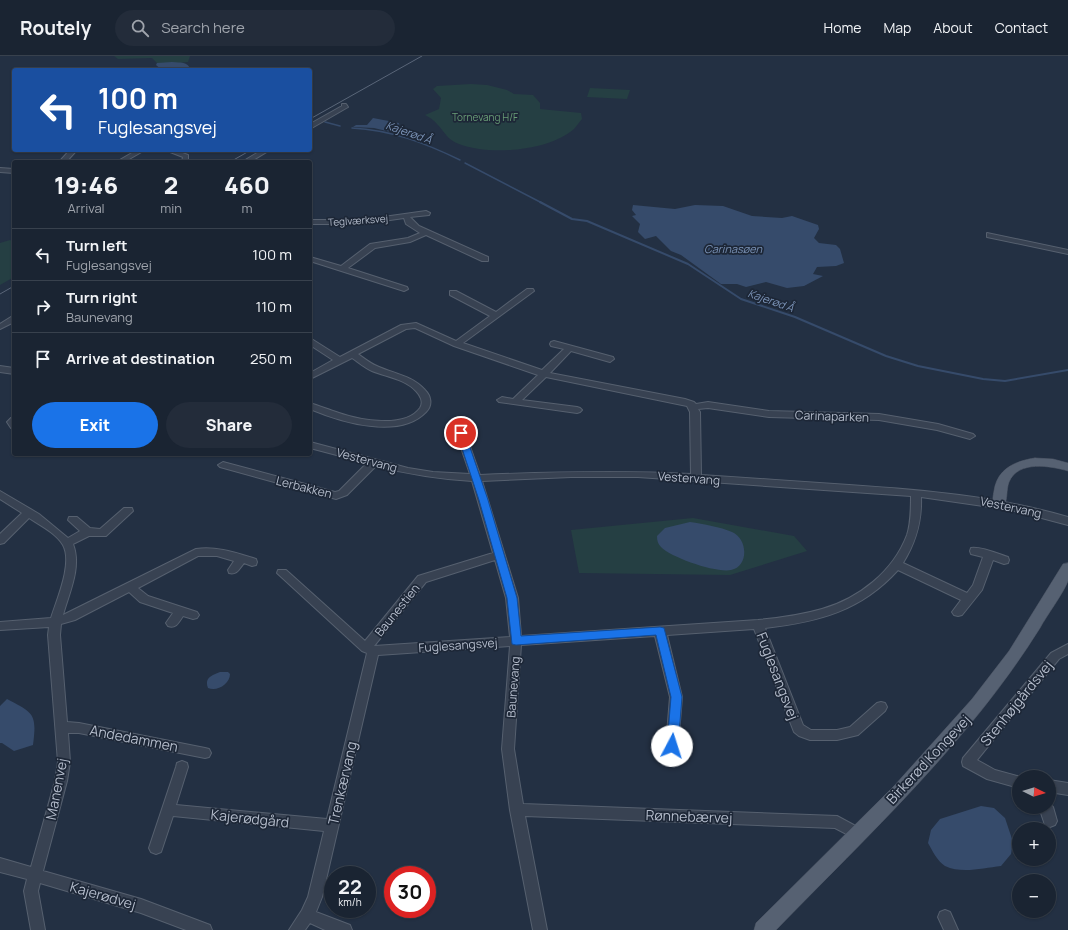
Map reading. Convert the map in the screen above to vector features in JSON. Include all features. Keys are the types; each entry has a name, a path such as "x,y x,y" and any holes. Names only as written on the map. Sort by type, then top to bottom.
{"main road":[{"path":"999,503 1002,483 1013,469 1034,463 1048,463 1068,467"},
{"name":"Birkerød Kongevej","path":"763,930 928,761 979,703 1031,630 1068,568"}],"street":[{"path":"312,126 345,107 344,105"},
{"path":"64,160 72,152"},
{"path":"122,160 138,152"},
{"path":"174,152 186,156 185,160"},
{"path":"249,160 263,152"},
{"path":"0,170 12,171"},
{"name":"Teglværksvej","path":"312,222 356,222 426,213"},
{"path":"406,216 412,225 425,233 485,258"},
{"path":"342,269 373,246 410,240 425,233"},
{"path":"990,235 1068,252"},
{"path":"312,260 404,289"},
{"path":"457,344 530,291"},
{"path":"453,293 496,316"},
{"path":"0,327 12,320"},
{"name":"Carinaparken","path":"312,375 410,325 420,326 457,344 544,374 685,402 694,407 708,405 769,414 878,418 938,427 970,436"},
{"path":"312,342 340,361"},
{"path":"554,344 610,359"},
{"path":"516,402 570,348"},
{"path":"312,407 355,420 389,423 406,421 418,415 425,408 426,401 424,394 418,388 404,380 374,368 352,354"},
{"path":"0,369 12,371"},
{"path":"502,400 577,410"},
{"path":"694,407 696,478"},
{"name":"Baunevang","path":"468,432 461,433 512,598 516,641 508,749 517,810 540,930"},
{"name":"Vestervang","path":"312,446 374,462 433,475 476,478 570,474 638,474 916,493 961,497 999,503 1041,512 1068,521"},
{"name":"Lerbakken","path":"223,465 329,496 336,496 343,493 374,462"},
{"name":"Fuglesangsvej","path":"370,650 758,624 794,620 825,613 853,600 876,586 897,565 910,541 916,518 916,493"},
{"path":"0,494 57,533 67,543 87,532 102,533 128,511"},
{"path":"0,540 28,513"},
{"path":"73,520 87,532"},
{"name":"Manenvej","path":"38,930 31,891 61,781 64,762 54,635 55,622 70,570 71,558 67,543"},
{"path":"0,626 55,622 71,617 196,553 212,551 246,561 233,570"},
{"path":"975,551 1004,560"},
{"name":"Baunestien","path":"370,650 422,579 499,555"},
{"path":"958,612 978,587 989,555"},
{"path":"897,565 968,599"},
{"path":"282,573 370,650"},
{"path":"130,587 144,599 193,615"},
{"path":"172,623 182,611"},
{"name":"Fuglesangsvej","path":"758,624 798,728 803,732 810,734 837,735 854,731 881,707"},
{"path":"660,631 676,697 672,746"},
{"name":"Stenhøjgårdsvej","path":"1012,780 992,775 968,762 1055,656 1068,649"},
{"name":"Trenkærvang","path":"296,930 307,915 315,897 370,650"},
{"name":"Andedammen","path":"62,727 79,728 205,753"},
{"path":"156,848 182,767"},
{"path":"1056,787 1068,789"},
{"name":"Kajerødgård","path":"168,810 332,826"},
{"name":"Rønnebærvej","path":"517,810 837,822 858,834"},
{"path":"1048,814 1050,821"},
{"name":"Kajerødvej","path":"0,865 141,906 203,930"},
{"path":"307,915 345,930"}],"green space":[{"path":"114,56 190,56 188,62 159,65 152,58 118,59"},
{"name":"Tornevang H/F","path":"471,84 487,85 507,90 514,94 533,95 540,103 540,109 581,113 582,119 574,129 563,136 535,147 487,150 459,144 449,138 434,121 425,115 439,109 441,98 433,89 437,86"},
{"path":"590,88 630,90 627,99 587,97"},
{"path":"10,240 12,241 12,278 0,285 0,243"},
{"path":"693,518 794,536 807,551 730,575 579,573 571,530"}],"water":[{"path":"157,63 181,63 188,65 190,68 160,68 156,65"},
{"path":"373,118 399,123 399,134 374,128 353,127 356,125 367,125"},
{"name":"Carinasøen","path":"633,205 675,209 695,205 723,206 752,216 782,218 792,216 818,225 819,229 814,238 819,243 836,245 840,249 844,263 836,266 817,267 813,274 823,276 804,286 787,288 766,282 746,287 737,284 721,284 681,255 671,251 656,236 645,239 638,232 640,224 632,216 636,215 632,210"},
{"path":"690,522 722,529 737,535 741,540 744,552 741,563 737,568 724,570 694,564 674,556 660,546 657,536 665,528"},
{"path":"220,672 228,672 230,674 228,681 219,688 208,688 208,679"},
{"path":"7,699 23,708 32,716 34,721 33,745 14,751 0,743 0,706"},
{"path":"981,806 994,808 1005,818 1012,839 1011,854 1001,866 958,870 945,866 937,858 928,843 931,830 940,819"}],"waterway":[{"name":"Kajerød Å","path":"325,122 340,126"},
{"name":"Kajerød Å","path":"352,128 380,131 408,138 460,160"},
{"name":"Kajerød Å","path":"465,163 542,203"},
{"name":"Kajerød Å","path":"540,202 572,219 587,221 688,264 741,299 795,317 886,356 918,366 983,379 1005,381 1068,370"}],"tram line":[{"path":"312,118 422,56"},
{"path":"234,160 248,152"},
{"path":"0,294 12,287"}],"route":[{"path":"461,433 483,500 512,598 516,641 660,631 676,697 672,746"}]}
